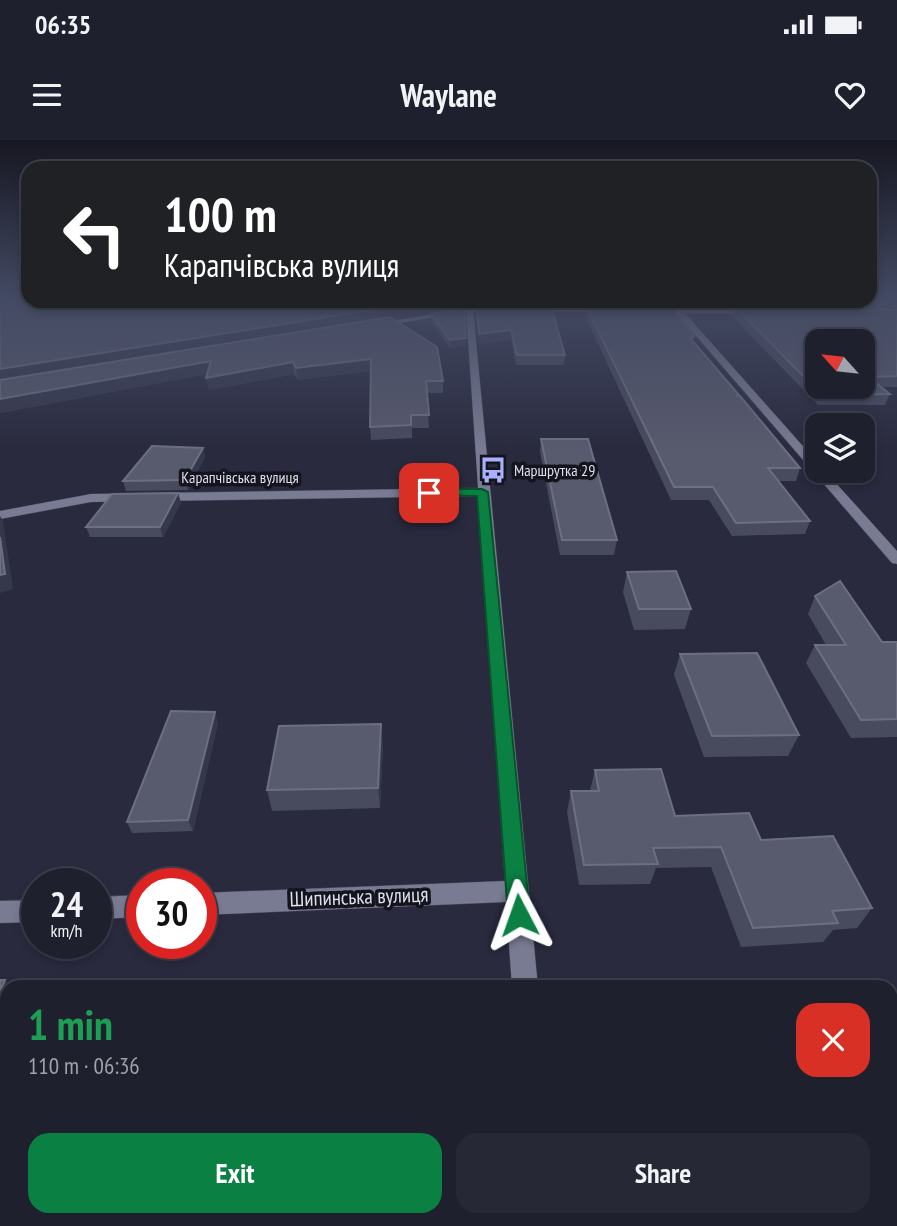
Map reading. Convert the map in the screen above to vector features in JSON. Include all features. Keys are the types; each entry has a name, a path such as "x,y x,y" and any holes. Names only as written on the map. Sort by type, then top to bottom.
{"street":[{"path":"471,350 524,980"},
{"path":"713,350 805,455"},
{"path":"829,483 897,560"},
{"name":"Карапчівська вулиця","path":"0,515 91,498 482,492"},
{"name":"Шипинська вулиця","path":"217,903 517,891"},
{"path":"0,912 21,911"}],"building":[{"path":"0,350 122,350 0,369"},
{"path":"188,350 437,350 443,381 426,381 429,415 411,415 411,425 370,427 371,359 296,368 293,362 206,378 211,361 0,399 0,380"},
{"path":"516,350 563,350 565,355 517,355"},
{"path":"607,350 700,350 800,468 768,468 810,521 736,523 713,487 674,487"},
{"path":"777,350 805,350 805,378"},
{"path":"875,350 897,350 897,376 875,377"},
{"path":"875,382 890,394 875,394"},
{"path":"541,439 588,439 617,540 562,540"},
{"path":"152,446 203,448 185,480 123,481"},
{"path":"178,493 160,527 86,527 112,494"},
{"path":"0,537 5,574 0,575"},
{"path":"676,571 691,609 639,609 627,572"},
{"path":"840,581 882,642 897,642 897,719 861,720 815,645 846,645 815,596"},
{"path":"757,653 799,735 712,736 680,654"},
{"path":"171,711 215,712 188,820 127,822"},
{"path":"381,724 378,788 267,790 279,726"},
{"path":"661,769 675,816 749,813 761,840 833,836 872,908 832,911 838,923 753,928 721,847 653,848 658,864 584,865 571,791 599,791 595,770"}],"place":[{"name":"Маршрутка 29","path":"493,470"}],"route":[{"path":"429,493 482,492 519,915"}]}
